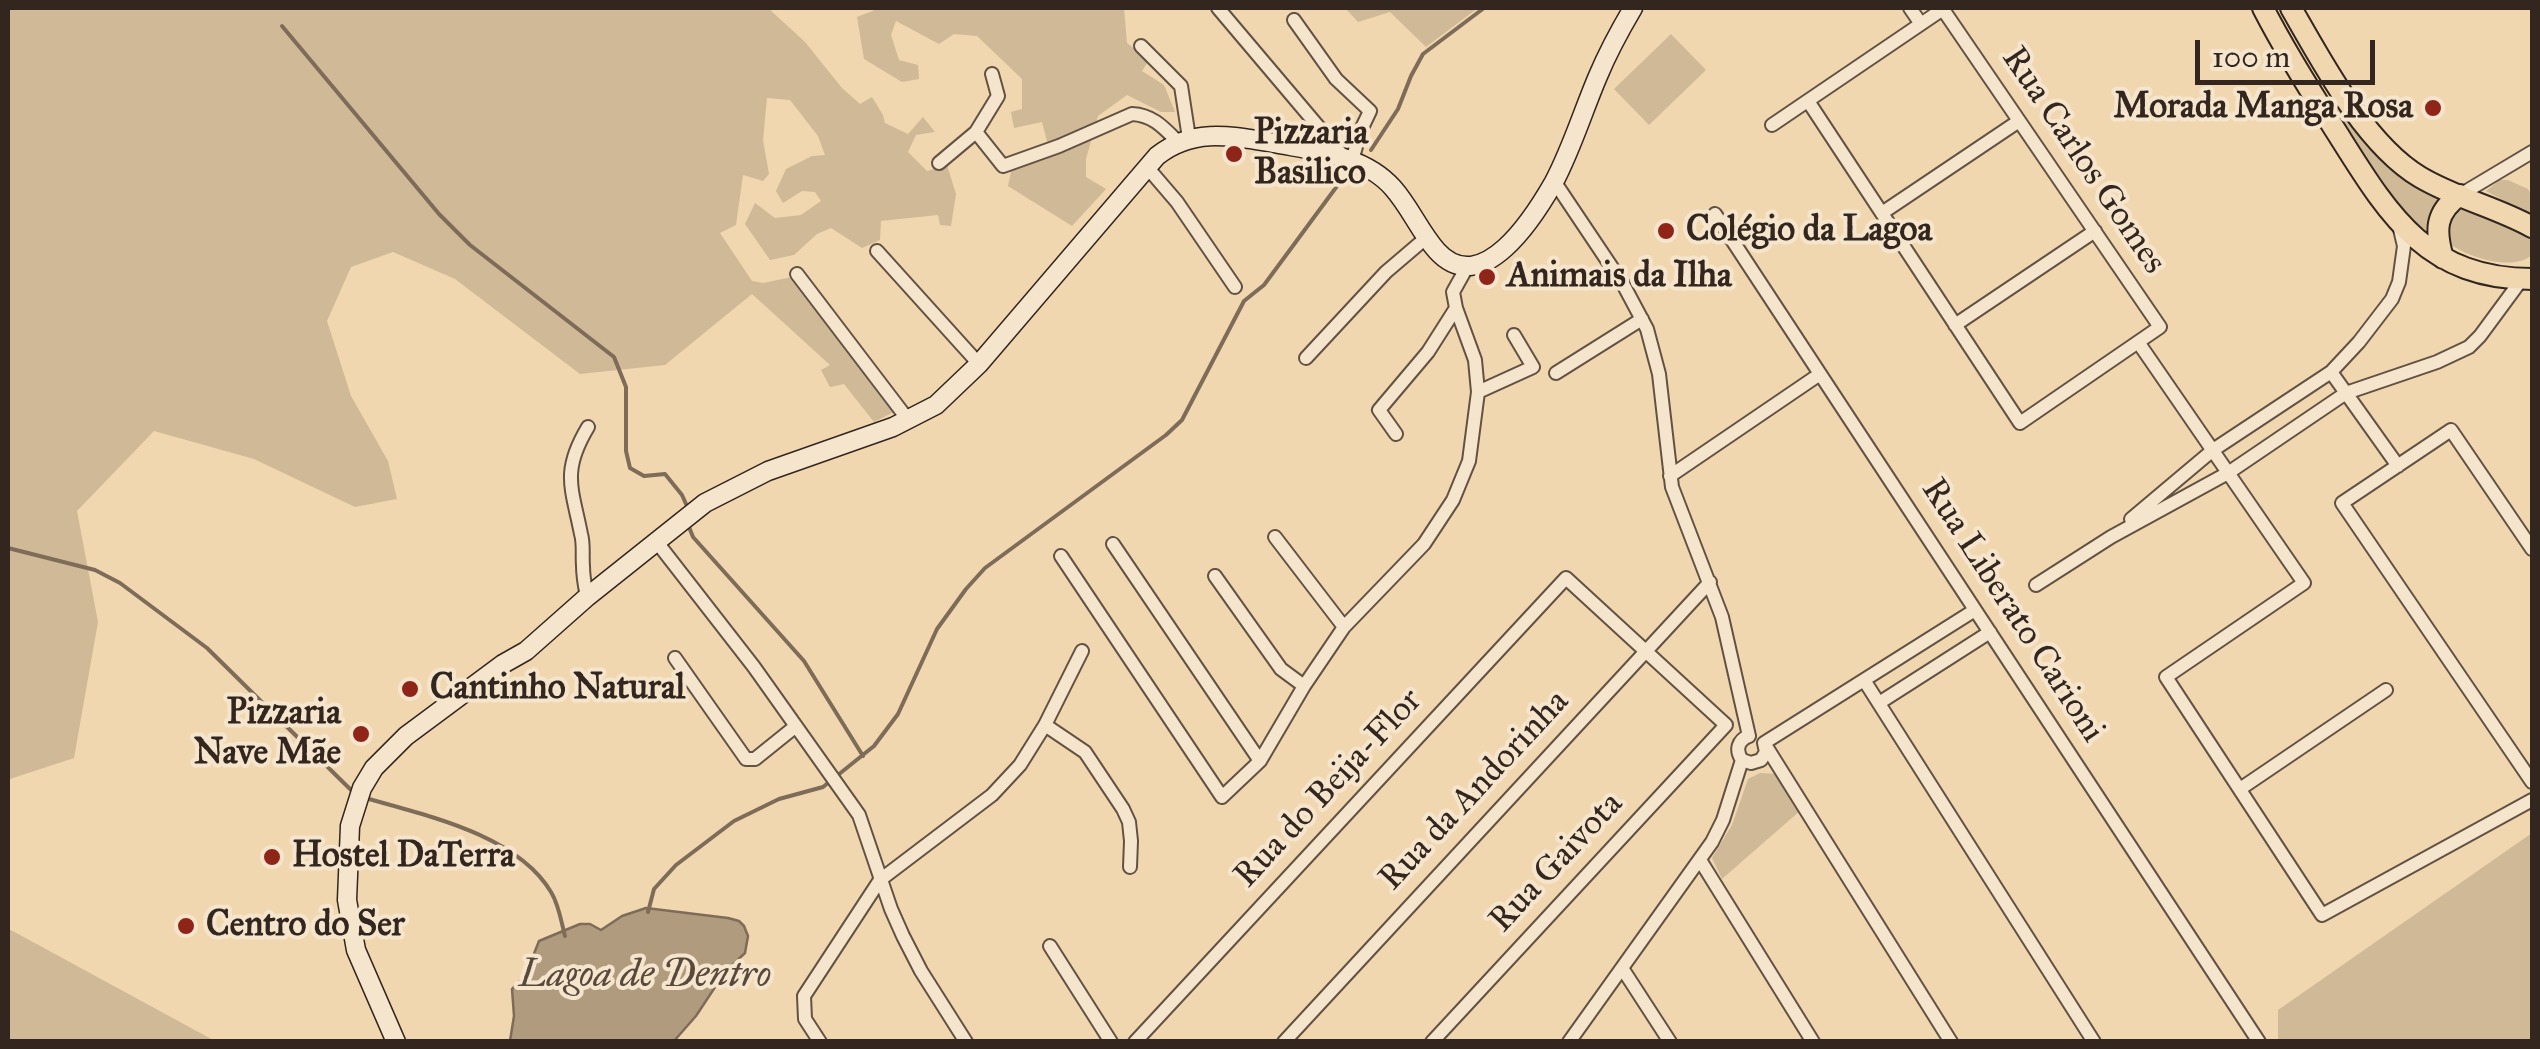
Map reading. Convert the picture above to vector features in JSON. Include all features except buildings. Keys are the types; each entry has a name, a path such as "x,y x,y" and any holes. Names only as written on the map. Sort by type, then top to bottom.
{"main road":[{"path":"396,1042 356,950 348,917 346,880 354,809 362,788 374,768 406,736 526,650 705,504 747,480 909,421 936,405 979,364 1158,156 1184,140 1232,136 1349,160 1395,190 1444,258 1467,267 1478,266 1502,250 1554,181 1604,63 1633,8"},
{"path":"2263,8 2356,162 2408,234 2443,258 2485,274 2529,276"},
{"path":"2290,8 2381,146 2420,177 2532,227"},
{"path":"2277,34 2306,34"},
{"path":"2443,258 2436,236 2438,223 2442,212 2460,195"}],"street":[{"path":"1218,8 1349,160 1370,111 1336,79 1294,20"},
{"path":"1910,8 1921,24"},
{"path":"1772,125 1942,8"},
{"name":"Rua Carlos Gomes","path":"1942,8 2160,327 2138,342"},
{"path":"1141,46 1181,86 1184,140"},
{"path":"939,163 976,132 998,96 992,74"},
{"path":"1808,101 2020,423 2138,342 2304,583 2166,677 2322,914 2532,800"},
{"path":"976,132 1004,166 1132,114 1156,120 1184,140"},
{"path":"1882,214 2019,120"},
{"path":"2460,195 2528,155 2532,172"},
{"path":"1148,167 1235,287"},
{"path":"1554,181 1642,319 1657,364 1676,502 1722,617 1749,736"},
{"name":"Rua Liberato Carioni","path":"1715,214 2259,1042"},
{"path":"2110,537 2213,450 2331,372 2392,299 2403,261 2399,224"},
{"path":"1955,325 2095,231"},
{"path":"1306,358 1386,272 1427,237"},
{"path":"876,251 979,364"},
{"path":"1061,556 1222,797 1260,761 1344,627 1424,544 1454,500 1468,461 1478,392 1475,360 1452,292 1467,267"},
{"path":"797,274 909,421"},
{"path":"2036,585 2110,537 2228,473 2346,393 2437,362 2468,347 2529,276"},
{"path":"1396,434 1379,410 1428,352 1456,308"},
{"path":"1556,373 1642,319"},
{"path":"1478,392 1533,367 1514,335"},
{"path":"2331,372 2398,466"},
{"path":"1670,476 1820,374"},
{"path":"587,597 582,534 570,480 576,447 588,427"},
{"path":"2532,549 2452,430 2342,504 2532,782"},
{"path":"1275,537 1344,627"},
{"path":"656,541 739,646 850,802 864,827 897,923 921,971 966,1042"},
{"path":"1114,544 1260,761"},
{"path":"1215,576 1281,669 1304,686"},
{"name":"Rua do Beija-Flor","path":"1135,1042 1566,578 1646,651"},
{"name":"Rua da Andorinha","path":"1284,1042 1710,582"},
{"path":"1764,743 1975,610"},
{"path":"1879,703 1990,632"},
{"path":"1920,645 1935,668"},
{"path":"820,1042 806,1018 804,996 880,880 1008,780 1045,725 1082,651"},
{"name":"Rua Gaivota","path":"1432,1042 1726,725 1646,651"},
{"path":"675,658 746,759 755,759 796,726"},
{"path":"1864,680 2094,1042"},
{"path":"2240,789 2386,690"},
{"path":"1045,725 1084,752 1124,809 1132,842 1130,867"},
{"path":"1569,1042 1700,860 1722,820 1742,760 1738,748 1744,738 1755,736 1764,743 1952,1042"},
{"path":"1742,760 1751,764 1761,760 1766,752 1764,743"},
{"path":"1700,860 1812,1042"},
{"path":"1050,946 1110,1042"},
{"path":"1622,968 1670,1042"}],"shaded area":[{"path":"8,8 768,8 805,42 860,104 872,97 885,123 908,134 923,117 935,132 916,135 908,152 927,171 947,165 956,194 951,226 940,225 938,215 881,221 880,240 862,248 831,228 817,234 794,255 770,260 745,224 755,203 775,218 801,215 821,201 815,192 802,191 783,203 776,191 786,169 812,156 825,155 818,136 790,100 767,98 763,140 769,174 763,181 743,175 736,225 720,233 752,281 763,283 792,277 896,411 874,422 844,384 830,387 821,370 830,365 752,294 665,365 580,374 455,279 393,252 351,267 327,321 351,396 388,461 397,499 355,507 254,459 154,431 77,511 98,622 74,758 10,779 8,795"},
{"path":"880,8 1124,8 1127,43 1149,60 1142,71 1164,85 1175,112 1161,112 1127,95 1098,116 1086,159 1086,177 1106,189 1072,226 1008,186 1014,157 1048,145 1042,122 1014,128 1011,112 1022,109 1022,79 977,36 954,34 939,44 896,21 891,35 899,60 918,65 919,79 902,82 864,59 857,17"},
{"path":"1345,8 1478,8 1426,47 1390,12 1358,22"},
{"path":"1671,34 1706,70 1649,125 1614,89"},
{"path":"2328,100 2376,153 2441,197 2426,235 2388,197"},
{"path":"2500,180 2528,189 2532,216 2486,191"},
{"path":"2458,210 2475,210 2532,235 2532,255 2501,262 2454,247 2446,241 2446,220"},
{"path":"1760,773 1777,774 1801,810 1722,879 1712,858 1732,825 1748,779"},
{"path":"2532,833 2532,1041 2278,1041 2278,1010"},
{"path":"8,922 9,929 215,1041 8,1041"}],"water":[{"name":"Lagoa de Dentro","path":"646,908 739,921 748,936 745,953 725,972 674,1041 510,1041 514,1016 512,989 526,974 539,941 580,924 601,930 622,916"}],"waterway":[{"path":"1371,150 1398,109 1423,54 1484,8"},
{"path":"282,26 439,214 470,245 614,357 626,387 626,451 630,468 644,476 665,474 686,504"},
{"path":"648,912 654,889 676,865 734,821 779,799 823,787 874,746 898,714 937,629 985,568 1182,420 1244,301 1264,285 1343,178"},
{"path":"689,527 693,537 804,661 863,756"},
{"path":"8,548 95,570 120,583 207,648 351,790"},
{"path":"369,799 469,831 517,856 551,892 565,936"}],"place":[{"name":"Morada Manga Rosa","path":"2433,108"},
{"name":"Pizzaria Basilico","path":"1234,154"},
{"name":"Colégio da Lagoa","path":"1666,231"},
{"name":"Animais da Ilha","path":"1487,277"},
{"name":"Cantinho Natural","path":"410,689"},
{"name":"Pizzaria Nave Mãe","path":"361,734"},
{"name":"Hostel DaTerra","path":"272,857"},
{"name":"Centro do Ser","path":"186,926"}]}
